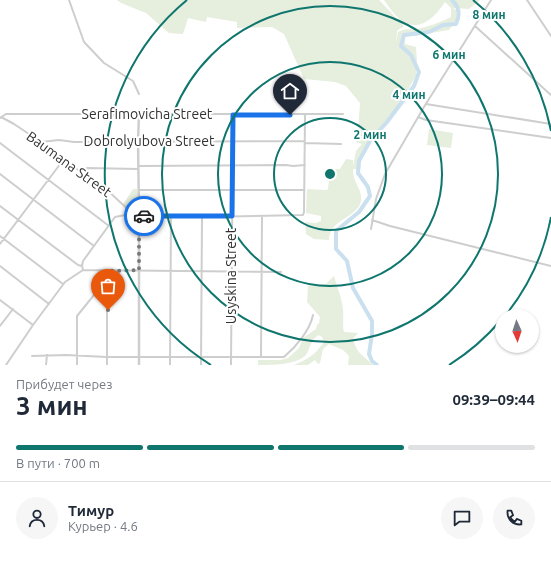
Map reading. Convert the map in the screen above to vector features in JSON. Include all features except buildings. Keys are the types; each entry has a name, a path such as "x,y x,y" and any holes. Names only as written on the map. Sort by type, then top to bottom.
{"street":[{"path":"69,0 84,42 104,63 133,81 139,94"},
{"path":"371,229 381,181 418,117 491,0"},
{"path":"527,0 551,36"},
{"path":"475,26 551,95"},
{"path":"426,104 551,124"},
{"name":"Serafimovicha Street","path":"0,118 6,114 343,114"},
{"path":"139,365 138,141 140,114"},
{"name":"Usyskina Street","path":"231,365 233,115"},
{"path":"83,270 83,261 116,217 120,215 202,217 302,216 304,212 305,115"},
{"path":"418,117 426,120 551,138"},
{"name":"Baumana Street","path":"0,118 14,124 41,142 44,146 110,193 134,216"},
{"name":"Dobrolyubova Street","path":"41,142 59,140 74,142 233,141 341,144"},
{"path":"0,143 109,226"},
{"path":"0,244 64,159"},
{"path":"82,173 87,168 305,165"},
{"path":"0,174 94,246"},
{"path":"138,190 304,190"},
{"path":"0,206 78,265 82,266"},
{"path":"170,365 171,216"},
{"path":"261,356 262,216"},
{"path":"201,365 202,217"},
{"path":"372,220 390,226 551,266"},
{"path":"0,236 63,284"},
{"path":"0,266 49,304"},
{"path":"6,365 63,284 83,270 281,272"},
{"path":"107,365 108,271"},
{"path":"77,365 77,316 107,276"},
{"path":"0,300 33,325"},
{"path":"0,326 12,309"},
{"path":"32,356 284,357 295,347 308,329 314,315"},
{"path":"46,365 47,355"}],"green space":[{"path":"117,0 379,0 404,26 397,31 396,42 398,32 425,27 451,17 451,8 445,2 437,13 427,21 415,25 399,19 384,0 480,0 469,9 453,8 457,11 456,20 449,30 405,37 405,44 416,47 416,75 396,113 362,151 360,169 353,169 354,177 361,196 361,202 355,211 333,228 329,240 314,239 306,234 305,222 316,223 321,221 321,216 306,213 307,189 328,189 330,171 332,169 340,169 346,159 353,160 353,166 356,151 362,144 356,142 360,103 346,86 335,82 304,79 284,34 272,27 237,28 237,22 207,17 206,22 188,18 183,34 169,33 146,13"},
{"path":"429,129 453,133 451,148 427,145"},
{"path":"133,189 137,189 138,206 136,214 134,214 123,204"},
{"path":"334,276 341,297 344,332 358,333 353,339 356,348 360,354 373,365 348,365 349,356 343,350 329,344 323,349 320,363 318,364 315,360 308,365 294,365 311,356 321,346 324,342 322,337 318,335 305,356 300,359 283,364 258,365 258,360 281,360 288,358 299,348 303,338 316,329 320,317 307,302 308,286 326,284"}],"waterway":[{"path":"377,365 372,361 369,354 372,321 353,288 347,261 336,249 336,231 359,212 370,196 368,187 358,173 359,161 370,141 387,122 414,86 419,72 411,55 401,46 404,35 429,32 443,25 456,24 458,12 457,6 452,0"}],"way so far":[{"path":"108,310 106,285 108,271 139,270 139,216 144,216"}],"route":[{"path":"144,216 232,216 233,115 290,115"}]}
